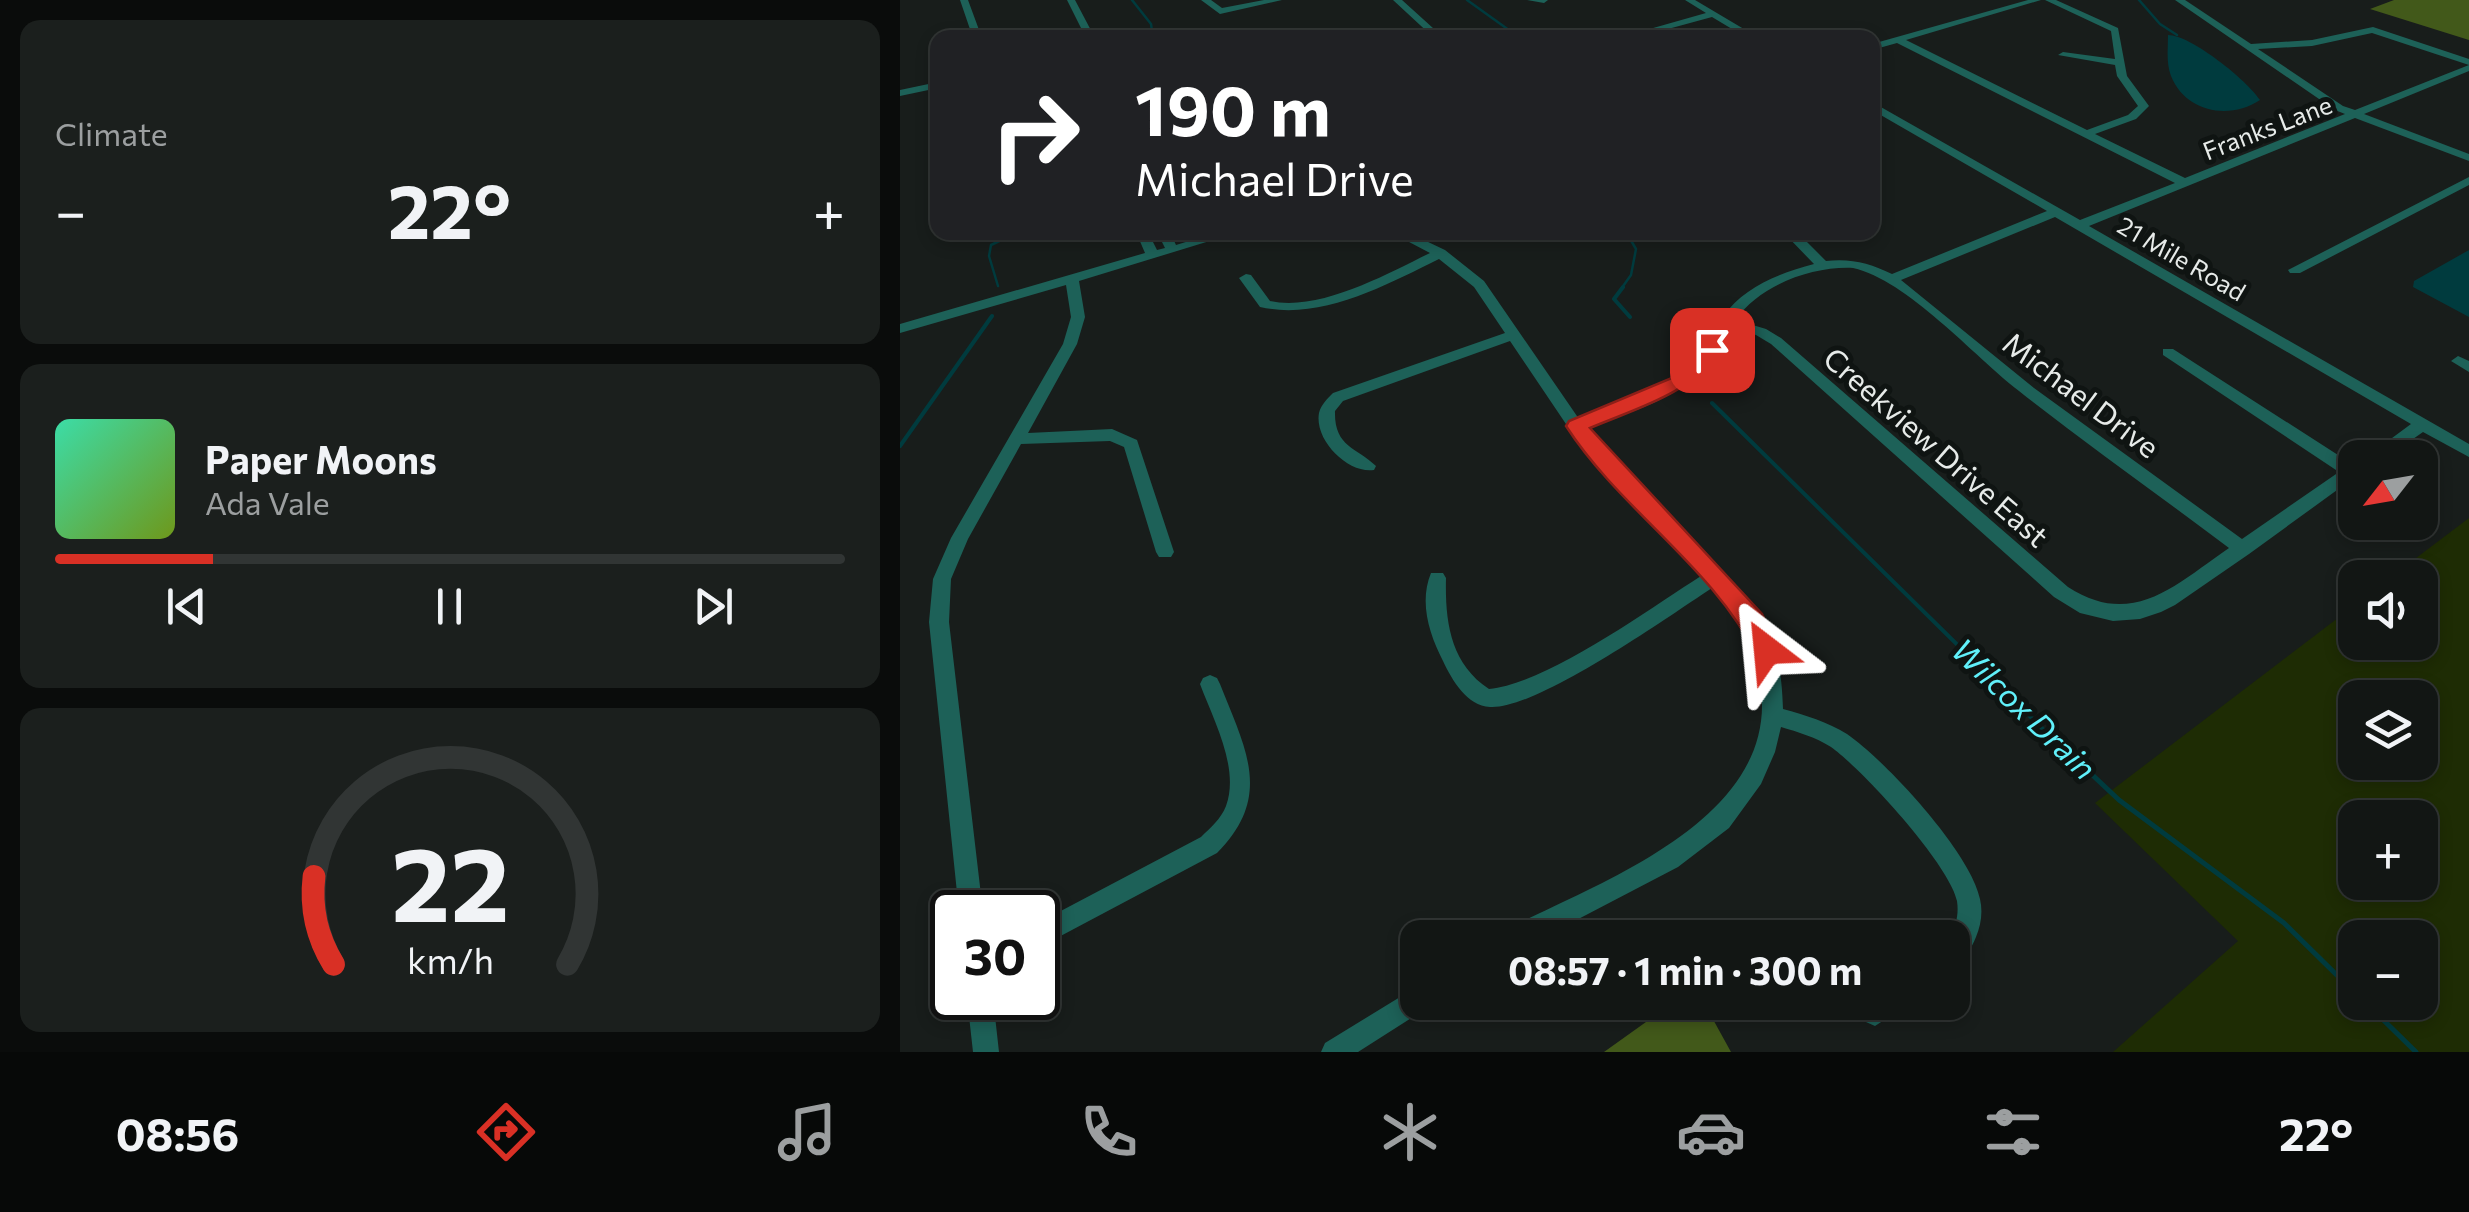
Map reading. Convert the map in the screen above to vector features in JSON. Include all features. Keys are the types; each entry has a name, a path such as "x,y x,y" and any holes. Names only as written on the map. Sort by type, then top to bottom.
{"street":[{"path":"964,0 975,30"},
{"path":"1070,0 1087,30"},
{"path":"1205,0 1217,11 1278,0"},
{"path":"1397,0 1431,30"},
{"path":"1531,0 1544,0"},
{"path":"1689,0 1741,30"},
{"path":"1880,45 2037,0"},
{"path":"2049,0 2113,28 2124,79 2143,103 2143,110 2088,133"},
{"path":"2179,0 2330,102 2469,158"},
{"path":"1653,30 1714,14"},
{"path":"2252,47 2320,42 2373,30 2469,65"},
{"path":"1899,40 2185,183"},
{"path":"2062,55 2118,62"},
{"name":"Franks Lane","path":"2080,225 2358,116 2469,65"},
{"path":"900,93 930,87"},
{"name":"21 Mile Road","path":"1880,110 2469,451"},
{"path":"2296,270 2469,180"},
{"path":"1576,426 1649,398 1688,376 1712,350 1724,321 1736,305 1752,294 1822,265 1854,264 1890,280 2056,212"},
{"path":"1146,240 1153,256"},
{"path":"1166,240 1172,250"},
{"path":"900,329 1206,240"},
{"path":"1413,240 1440,253 1471,276 1576,426 1626,486 1746,611 1763,640 1772,672 1773,716 1752,777 1721,820 1694,844 1550,920"},
{"path":"1797,240 1822,265"},
{"path":"1246,278 1265,304 1291,309 1386,278 1440,253"},
{"path":"969,890 940,639 940,592 960,538 1076,330 1072,280"},
{"name":"Michael Drive","path":"1890,280 2001,369 2243,549"},
{"name":"Creekview Drive East","path":"1724,321 1761,332 1776,341 2061,592 2086,606 2112,614 2150,610 2243,549"},
{"path":"1368,466 1345,456 1330,433 1327,410 1338,397 1512,335"},
{"path":"2168,352 2338,461"},
{"path":"2399,440 2423,424"},
{"path":"1018,438 1112,435 1130,444 1165,552"},
{"path":"2243,549 2338,482"},
{"path":"1438,578 1436,611 1442,634 1472,687 1488,698 1498,698 1533,687 1716,576"},
{"path":"1060,924 1208,845 1230,828 1240,804 1240,769 1210,684"},
{"path":"1773,716 1819,730 1856,753 1949,862 1962,882 1970,910 1968,920"},
{"path":"1334,1052 1400,1010"},
{"path":"982,1020 986,1052"}],"green space":[{"path":"2394,0 2469,0 2469,40 2370,9"},
{"path":"2469,518 2469,1052 2113,1052 2238,941 2095,803 2338,618 2338,660 2438,660 2438,560 2413,560"},
{"path":"1649,1020 1713,1020 1731,1052 1604,1052"}],"water":[{"path":"2168,35 2190,42 2218,60 2260,100 2223,111 2187,98 2169,71"},
{"path":"2469,250 2469,317 2413,287 2414,281"}],"waterway":[{"path":"1132,0 1152,30"},
{"name":"Wilcox Drain","path":"1467,0 1509,30"},
{"path":"2139,0 2160,24 2177,35"},
{"path":"998,286 989,256 991,245 1001,240"},
{"name":"Wilcox Drain","path":"1621,289 1631,275 1636,249 1631,240"},
{"name":"Wilcox Drain","path":"1623,287 1614,299 1630,317"},
{"path":"900,446 992,316"},
{"name":"Wilcox Drain","path":"1712,403 2054,740"},
{"name":"Wilcox Drain","path":"2052,737 2119,800 2284,923 2338,976"},
{"name":"Wilcox Drain","path":"2383,1020 2416,1052"}],"route":[{"path":"1712,350 1678,382 1649,398 1576,426 1626,486 1733,595 1767,650"}]}
